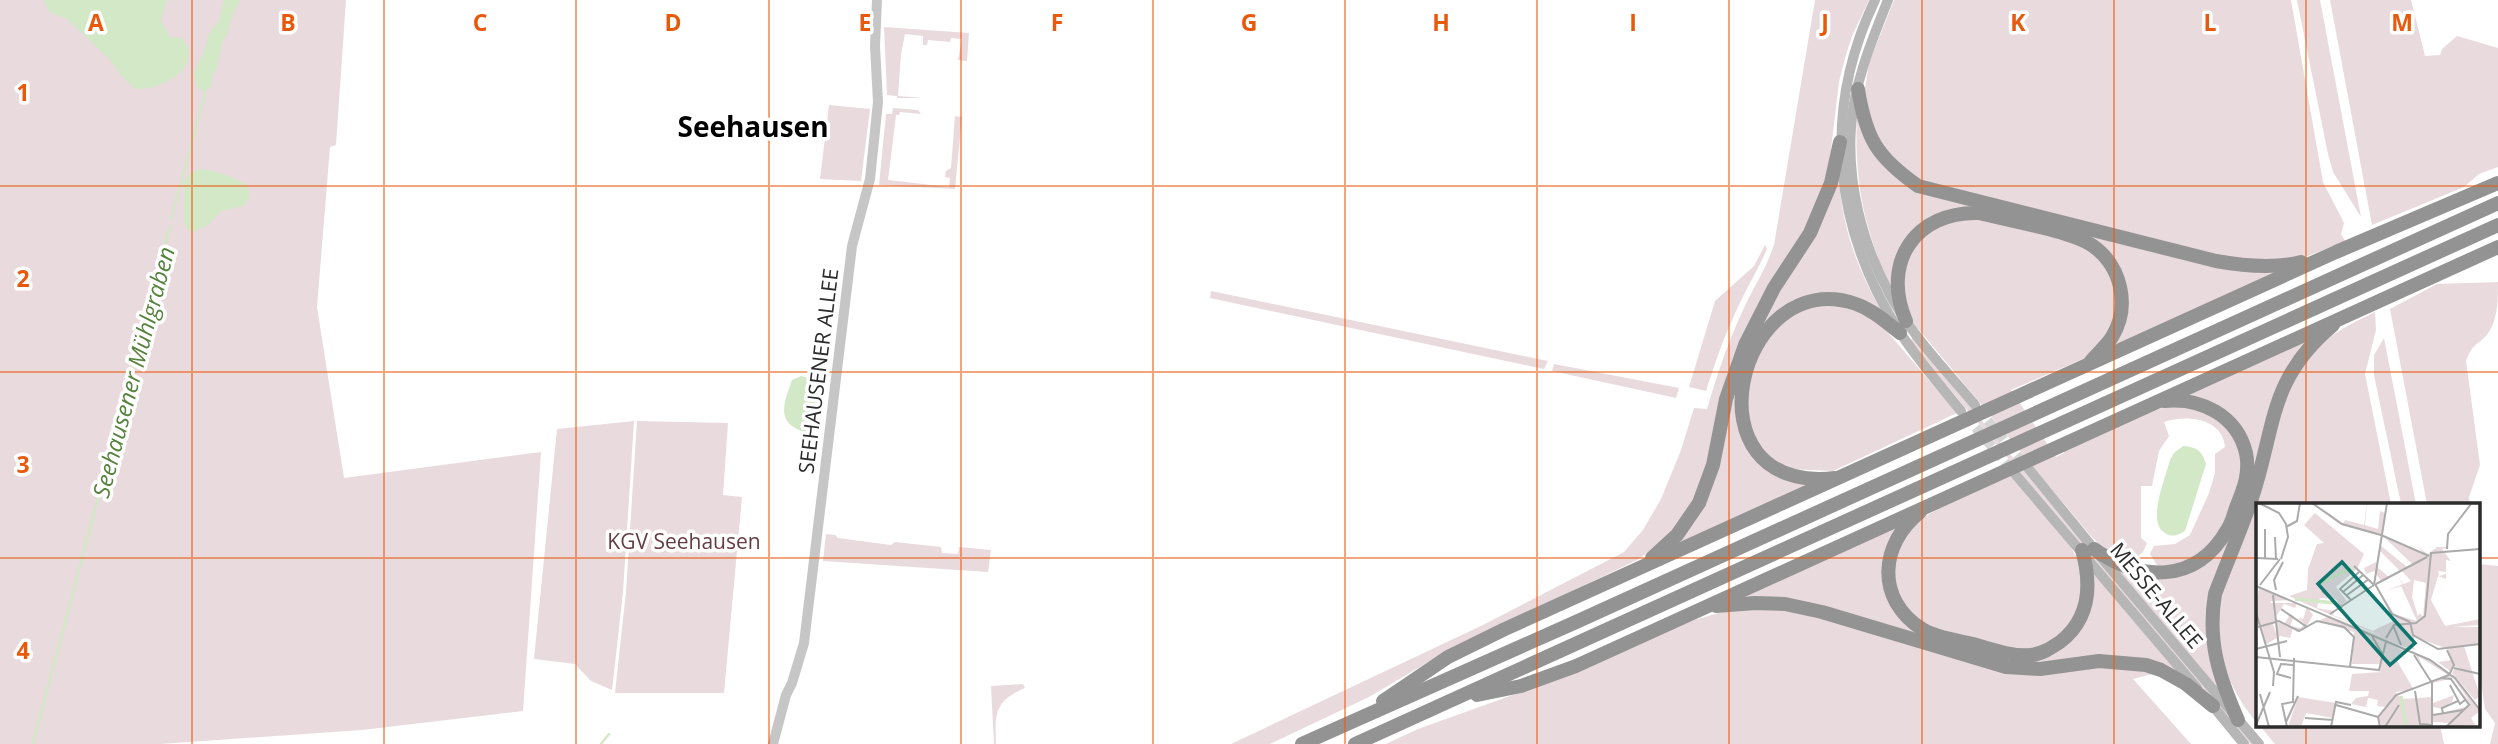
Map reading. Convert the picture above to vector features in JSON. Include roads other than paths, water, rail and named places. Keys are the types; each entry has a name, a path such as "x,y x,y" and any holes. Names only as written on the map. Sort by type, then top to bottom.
{"highway":[{"path":"1858,89 1862,114 1875,147 1893,169 1918,186 2240,265 2287,265 2336,252"},
{"path":"1643,567 1676,535 1699,503 1713,465 1726,399 1745,345 1774,288 1810,233 1831,183 1840,142"},
{"path":"1362,717 1421,673 1448,657 2336,252 2498,183"},
{"path":"1302,744 1577,622 2498,202"},
{"path":"1903,327 1897,275 1906,247 1918,232 1942,217 1979,213 2065,235 2092,245 2108,260 2120,281 2122,311 2113,337 2086,366"},
{"path":"1355,744 2498,225"},
{"path":"1451,700 1521,686 1565,670 2498,247"},
{"path":"1840,478 1828,479 1789,473 1776,468 1758,452 1749,439 1741,417 1741,391 1748,365 1759,339 1769,327 1782,316 1808,303 1838,300 1854,303 1903,327"},
{"path":"2238,720 2220,678 2213,643 2212,611 2215,594 2253,496 2272,416 2284,384 2314,343 2347,314"},
{"path":"1938,499 1912,518 1898,534 1890,551 1888,566 1891,590 1898,604 1909,618 1931,634 2016,655 2032,655 2048,650 2071,633 2085,611 2089,586 2088,550 2143,573 2166,573 2193,564 2213,550 2228,529 2247,480 2246,453 2234,426 2213,409 2199,403 2180,400 2149,404"},
{"path":"1704,607 1755,603 1785,604 1822,612 2006,667 2040,669 2099,661 2146,665 2186,684 2213,706"}],"main road":[{"path":"1875,0 1857,40 1849,69 1841,120 1840,142 1849,217 1863,262 1903,327 1961,411"},
{"path":"1888,0 1869,47 1851,126 1853,183 1861,222 1903,327 1975,405"},
{"name":"MESSE-ALLEE","path":"2028,468 2088,550 2244,744"},
{"name":"MESSE-ALLEE","path":"2015,474 2088,550 2259,744"}],"street":[{"name":"SEEHAUSENER ALLEE","path":"773,744 804,643 852,246 870,178 878,102 875,46 877,0"}],"waterway":[{"name":"Seehausener Mühlgraben","path":"171,219 207,87"},
{"name":"Seehausener Mühlgraben","path":"33,744 170,226"},
{"path":"601,744 609,734"}],"tunnel":[{"path":"1978,409 2026,466"},
{"path":"1966,416 2014,473"}],"district":[{"name":"Seehausen","path":"753,126"}],"park label":[{"name":"KGV Seehausen","path":"684,541"}]}
